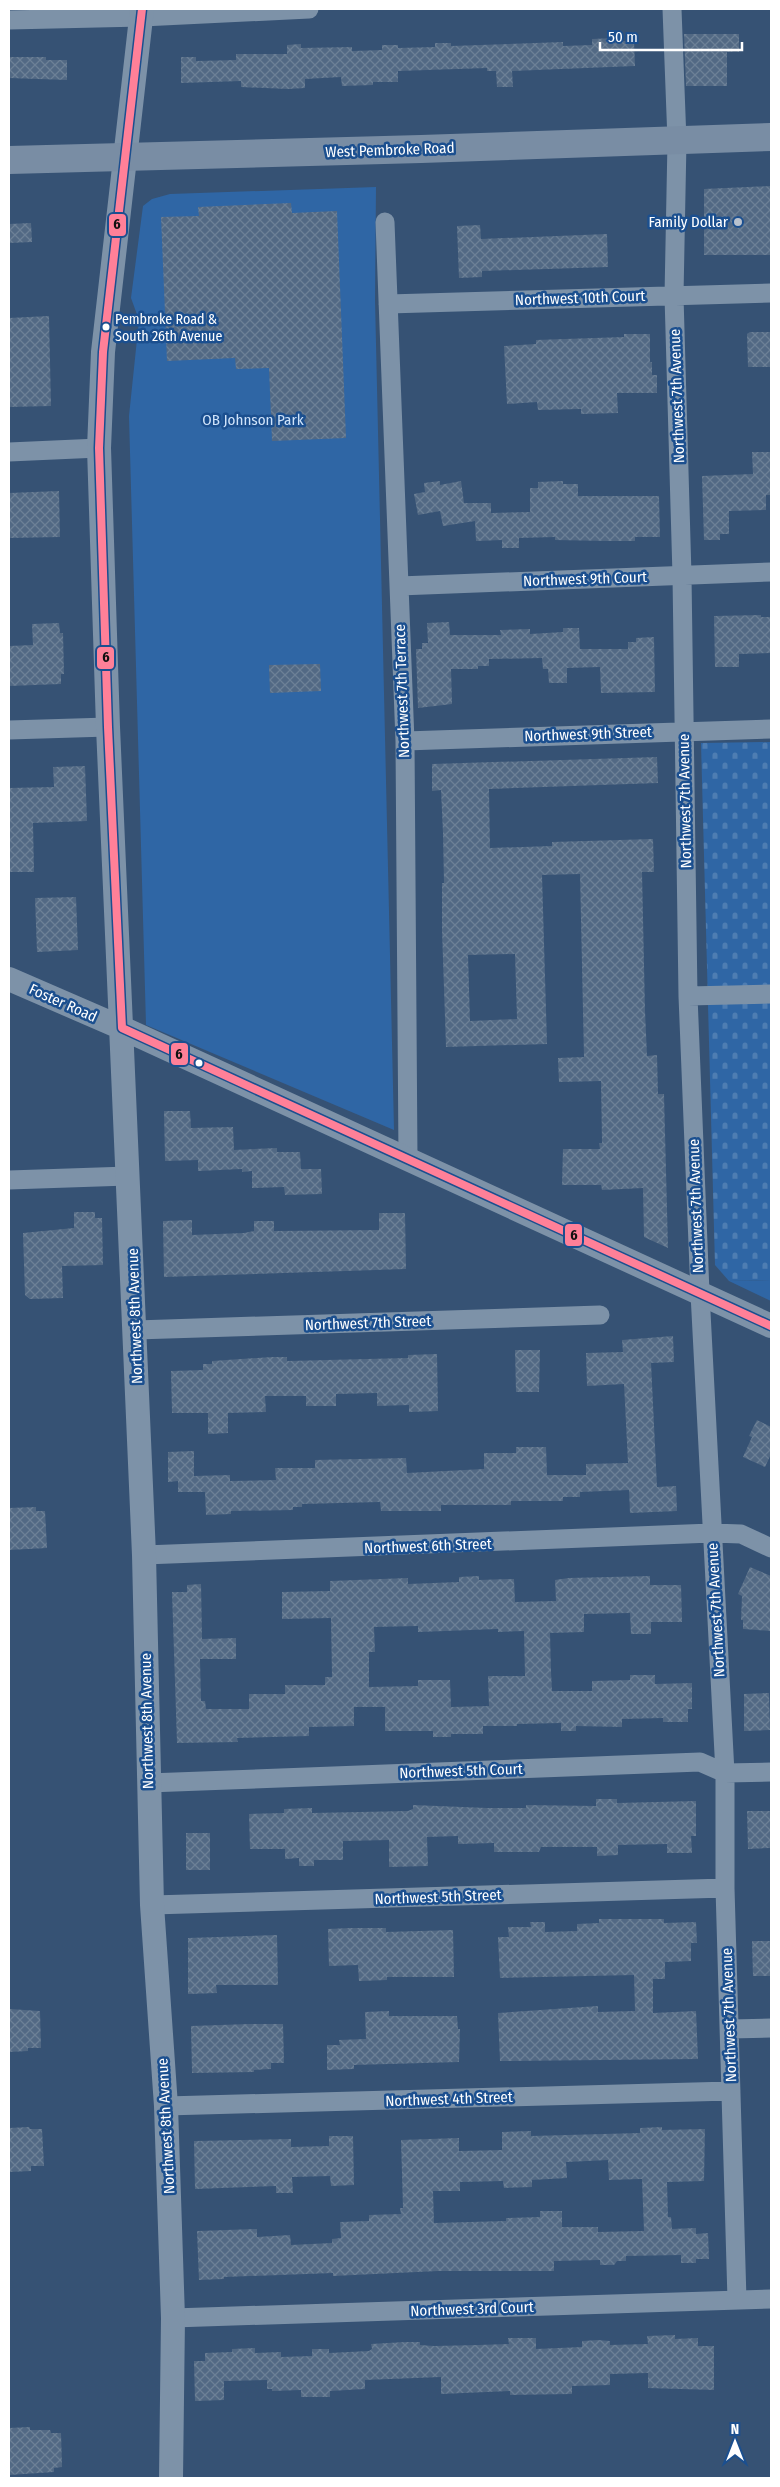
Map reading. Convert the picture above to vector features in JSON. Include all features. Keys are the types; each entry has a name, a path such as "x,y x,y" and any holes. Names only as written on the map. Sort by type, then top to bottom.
{"main road":[{"name":"West Pembroke Road","path":"9,160 771,137"}],"street":[{"path":"9,20 142,13 309,9"},
{"name":"Northwest 7th Avenue","path":"672,9 677,140 674,296 682,576 688,996 700,1293 725,1773 725,1888 737,2300"},
{"name":"Northwest 8th Avenue","path":"142,13 103,352 99,448 108,727 136,1330 144,1555 152,1905 166,2106 173,2318 171,2478"},
{"name":"Northwest 7th Terrace","path":"385,222 405,741 408,1160"},
{"name":"Northwest 10th Court","path":"388,304 771,293"},
{"path":"9,452 99,448"},
{"name":"Northwest 9th Court","path":"399,586 771,572"},
{"path":"9,730 108,727"},
{"name":"Northwest 9th Street","path":"405,741 771,729"},
{"name":"Foster Road","path":"9,979 122,1028 771,1326"},
{"path":"688,996 771,994"},
{"path":"9,1180 128,1176"},
{"name":"Northwest 7th Street","path":"136,1330 600,1315"},
{"name":"Northwest 6th Street","path":"144,1555 712,1533 741,1534 771,1548"},
{"name":"Northwest 5th Court","path":"148,1783 700,1762 725,1773 771,1772"},
{"name":"Northwest 5th Street","path":"152,1905 725,1888"},
{"path":"730,2029 771,2028"},
{"name":"Northwest 4th Street","path":"166,2106 731,2091"},
{"name":"Northwest 3rd Court","path":"173,2318 771,2299"}],"green space":[{"name":"OB Johnson Park","path":"376,187 375,300 394,1130 146,1025 129,416 139,320 131,298 143,206 152,199 170,194"},
{"path":"771,742 771,1280 729,1281 715,1265 701,743"},
{"path":"771,1280 771,1301 729,1281"}],"building":[{"path":"684,34 739,34 739,52 727,52 727,86 686,86"},
{"path":"616,38 616,41 634,41 635,66 512,71 513,87 497,87 496,71 487,71 487,68 398,71 398,82 373,82 373,85 342,86 341,77 305,79 305,88 288,89 241,87 241,81 181,83 181,57 196,57 196,61 236,60 236,54 287,54 287,45 301,44 301,48 352,47 352,51 382,50 382,45 398,45 398,48 435,47 435,43 451,43 451,46 563,42 563,46 592,45 592,39"},
{"path":"9,57 46,57 46,60 67,60 67,80 9,78"},
{"name":"Family Dollar","path":"771,186 771,255 704,255 704,189"},
{"path":"291,203 292,213 337,211 346,438 272,441 269,368 236,369 235,358 167,361 161,217 199,216 198,207"},
{"path":"31,223 32,242 9,243 9,224"},
{"path":"480,225 481,239 607,234 608,267 482,271 482,277 459,278 457,226"},
{"path":"49,316 51,406 9,407 9,318"},
{"path":"750,332 771,332 771,367 748,367 747,334"},
{"path":"624,334 650,334 650,362 652,362 652,375 657,375 657,393 617,393 618,413 581,414 581,409 538,410 537,402 507,404 504,346 536,344 536,340 624,337"},
{"path":"752,452 771,452 771,495 766,495 766,510 729,511 729,534 720,534 720,540 704,540 702,476 753,474"},
{"path":"440,481 440,485 461,481 464,503 491,503 491,513 530,512 530,488 538,488 538,482 563,481 563,484 578,484 578,496 659,496 660,537 635,537 635,541 555,540 555,537 519,538 519,548 502,548 502,540 476,541 475,521 443,526 440,511 418,515 414,494 425,492 424,483"},
{"path":"59,491 60,537 9,538 9,493"},
{"path":"761,615 761,617 770,617 771,653 739,654 739,667 715,667 714,616"},
{"path":"449,622 450,635 501,635 500,630 530,629 530,634 563,632 563,628 579,628 580,649 628,649 628,642 636,642 636,638 654,637 655,692 601,693 600,667 567,668 567,683 549,683 548,669 543,669 542,658 489,659 489,666 478,666 478,669 451,669 452,704 418,708 416,649 422,649 422,643 428,643 427,623"},
{"path":"59,623 60,633 63,633 64,674 61,674 61,684 9,686 9,646 33,645 32,624"},
{"path":"320,664 321,691 270,693 269,665"},
{"path":"657,757 658,783 489,789 490,848 552,846 552,842 653,839 654,872 642,872 645,1011 647,1056 657,1055 658,1094 664,1094 668,1248 644,1237 643,1188 602,1190 601,1185 562,1185 563,1149 600,1149 599,1143 602,1143 601,1081 559,1082 558,1058 584,1057 580,874 542,875 547,1044 446,1047 442,930 442,883 444,883 441,790 432,791 432,764","holes":["515,954 517,1019 470,1021 468,955"]},
{"path":"85,766 87,821 33,823 34,872 9,872 9,788 54,787 53,767"},
{"path":"76,897 78,950 37,952 35,898"},
{"path":"164,1111 190,1111 191,1128 233,1127 234,1150 277,1148 277,1152 300,1152 301,1169 321,1169 322,1194 285,1195 284,1187 252,1188 252,1171 242,1172 242,1169 198,1171 198,1160 165,1161"},
{"path":"74,1212 95,1212 95,1218 102,1218 103,1265 62,1266 63,1298 30,1299 25,1295 23,1233 74,1228"},
{"path":"379,1213 405,1213 406,1269 164,1277 163,1221 192,1220 192,1235 254,1231 254,1221 274,1221 274,1231 379,1230"},
{"path":"673,1336 674,1362 651,1363 657,1487 676,1486 677,1511 630,1513 629,1490 580,1492 580,1497 563,1497 563,1501 511,1501 511,1505 441,1505 441,1511 381,1511 380,1502 302,1504 302,1507 293,1507 293,1510 231,1511 231,1514 206,1515 205,1492 178,1492 178,1481 168,1482 168,1452 194,1451 194,1476 230,1475 230,1481 276,1480 275,1468 315,1468 315,1460 406,1458 407,1473 484,1469 484,1453 516,1453 516,1447 546,1447 547,1475 586,1475 586,1464 628,1463 624,1384 587,1386 586,1353 623,1352 622,1340"},
{"path":"515,1350 540,1350 539,1392 516,1392"},
{"path":"437,1354 438,1411 409,1412 409,1405 377,1406 377,1393 336,1394 336,1406 306,1406 306,1396 265,1396 266,1412 228,1413 228,1433 208,1434 208,1413 172,1413 171,1371 203,1370 203,1364 212,1364 212,1361 272,1357 287,1357 287,1361 408,1358 408,1355"},
{"path":"757,1420 771,1427 771,1454 765,1467 743,1457 752,1437 749,1436"},
{"path":"36,1507 36,1511 45,1511 47,1548 9,1550 9,1508"},
{"path":"750,1567 771,1576 771,1631 743,1629 743,1620 741,1620 742,1596 738,1594"},
{"path":"479,1576 479,1580 514,1579 515,1602 556,1601 555,1580 569,1578 650,1576 650,1585 681,1585 682,1622 651,1622 651,1634 631,1634 630,1613 584,1614 584,1632 550,1633 551,1672 552,1691 592,1691 592,1681 630,1680 630,1675 655,1675 655,1684 692,1683 692,1709 688,1709 688,1722 663,1722 663,1718 622,1719 622,1727 576,1726 576,1731 561,1731 561,1723 483,1726 483,1734 451,1734 451,1737 433,1737 433,1731 385,1731 385,1707 354,1707 354,1726 309,1727 309,1736 237,1738 238,1742 177,1743 172,1592 187,1592 187,1585 201,1584 202,1639 236,1638 236,1659 200,1659 201,1701 205,1701 206,1709 249,1709 249,1694 285,1694 285,1685 325,1685 325,1677 332,1677 331,1618 282,1619 282,1592 330,1591 330,1581 408,1578 408,1584 459,1582 459,1577","holes":["418,1626 418,1632 498,1629 498,1632 524,1631 525,1676 488,1676 489,1706 451,1707 450,1680 418,1680 418,1686 369,1687 369,1652 375,1652 374,1627"]},
{"path":"769,1693 770,1730 744,1731 744,1694"},
{"path":"596,1799 617,1799 617,1803 696,1801 696,1836 691,1836 692,1853 667,1853 667,1844 618,1845 618,1855 597,1856 597,1847 541,1847 539,1852 494,1852 494,1843 458,1844 458,1836 427,1837 428,1866 389,1867 389,1840 343,1841 343,1860 314,1860 314,1866 299,1866 299,1858 285,1859 285,1849 250,1849 249,1814 284,1813 284,1809 312,1808 312,1813 408,1811 413,1809 413,1805 487,1808 526,1808 526,1805 596,1806"},
{"path":"747,1811 771,1811 770,1848 748,1849"},
{"path":"186,1833 210,1833 210,1870 186,1870"},
{"path":"599,1919 664,1919 664,1923 696,1922 697,1943 691,1943 691,1961 665,1962 665,1979 653,1979 653,2013 696,2011 698,2059 500,2061 498,2013 598,2006 598,2012 635,2011 634,1975 500,1978 498,1937 509,1937 508,1927 531,1927 530,1922 545,1922 545,1932 577,1931 577,1924 599,1923"},
{"path":"386,1928 386,1932 453,1930 454,1977 387,1977 387,1980 359,1981 358,1965 329,1966 328,1929"},
{"path":"277,1935 278,1985 216,1985 217,1993 188,1994 188,1938"},
{"path":"752,1941 771,1941 771,1976 753,1976"},
{"path":"9,2009 40,2011 41,2048 28,2048 28,2051 9,2052"},
{"path":"389,2011 389,2016 457,2016 458,2029 460,2029 459,2062 354,2065 354,2069 327,2070 327,2045 340,2045 339,2040 366,2039 365,2012"},
{"path":"283,2024 284,2063 271,2063 271,2069 254,2070 254,2072 192,2073 191,2026"},
{"path":"29,2127 30,2129 42,2129 44,2166 31,2166 31,2171 9,2172 9,2128"},
{"path":"662,2127 662,2130 705,2129 704,2181 667,2182 668,2217 671,2217 672,2229 696,2228 696,2234 708,2233 709,2259 696,2259 696,2263 681,2263 681,2255 626,2256 626,2261 617,2261 614,2265 600,2265 600,2260 554,2261 554,2271 438,2271 333,2276 333,2273 224,2277 224,2279 199,2280 197,2231 257,2229 257,2237 290,2235 291,2245 332,2243 332,2239 341,2238 340,2222 369,2221 369,2215 401,2214 400,2208 403,2208 401,2140 459,2138 459,2151 502,2150 502,2132 531,2131 531,2136 640,2133 640,2128","holes":["608,2160 609,2180 642,2179 644,2231 598,2232 598,2227 562,2227 562,2211 540,2211 540,2217 506,2218 506,2221 434,2223 433,2191 460,2191 460,2182 503,2181 504,2188 532,2187 532,2180 567,2178 566,2162"]},
{"path":"329,2136 353,2136 354,2185 331,2186 330,2176 292,2177 293,2193 276,2193 276,2186 195,2189 194,2141 291,2139 291,2147 329,2146"},
{"path":"675,2335 675,2339 698,2338 698,2346 714,2346 714,2390 648,2388 648,2373 610,2374 610,2385 572,2386 572,2394 510,2395 510,2391 441,2394 441,2377 365,2380 365,2389 330,2391 330,2397 301,2397 301,2390 272,2391 272,2389 267,2389 267,2380 224,2381 224,2400 195,2401 194,2361 205,2361 205,2353 232,2352 232,2349 255,2348 255,2353 281,2352 281,2357 312,2356 312,2349 329,2349 329,2353 369,2351 372,2349 371,2344 420,2342 420,2345 434,2346 509,2344 508,2338 536,2338 536,2349 582,2347 582,2341 598,2340 610,2341 610,2345 648,2344 647,2336"},
{"path":"30,2427 30,2430 50,2430 51,2433 61,2433 62,2467 54,2468 54,2472 9,2475 9,2428"}],"transit line":[{"name":"6","path":"142,9 103,352 99,448 108,727 122,1028 771,1326"}],"place":[{"name":"Family Dollar","path":"738,222"},
{"name":"Pembroke Road & South 26th Avenue","path":"106,327"}]}
